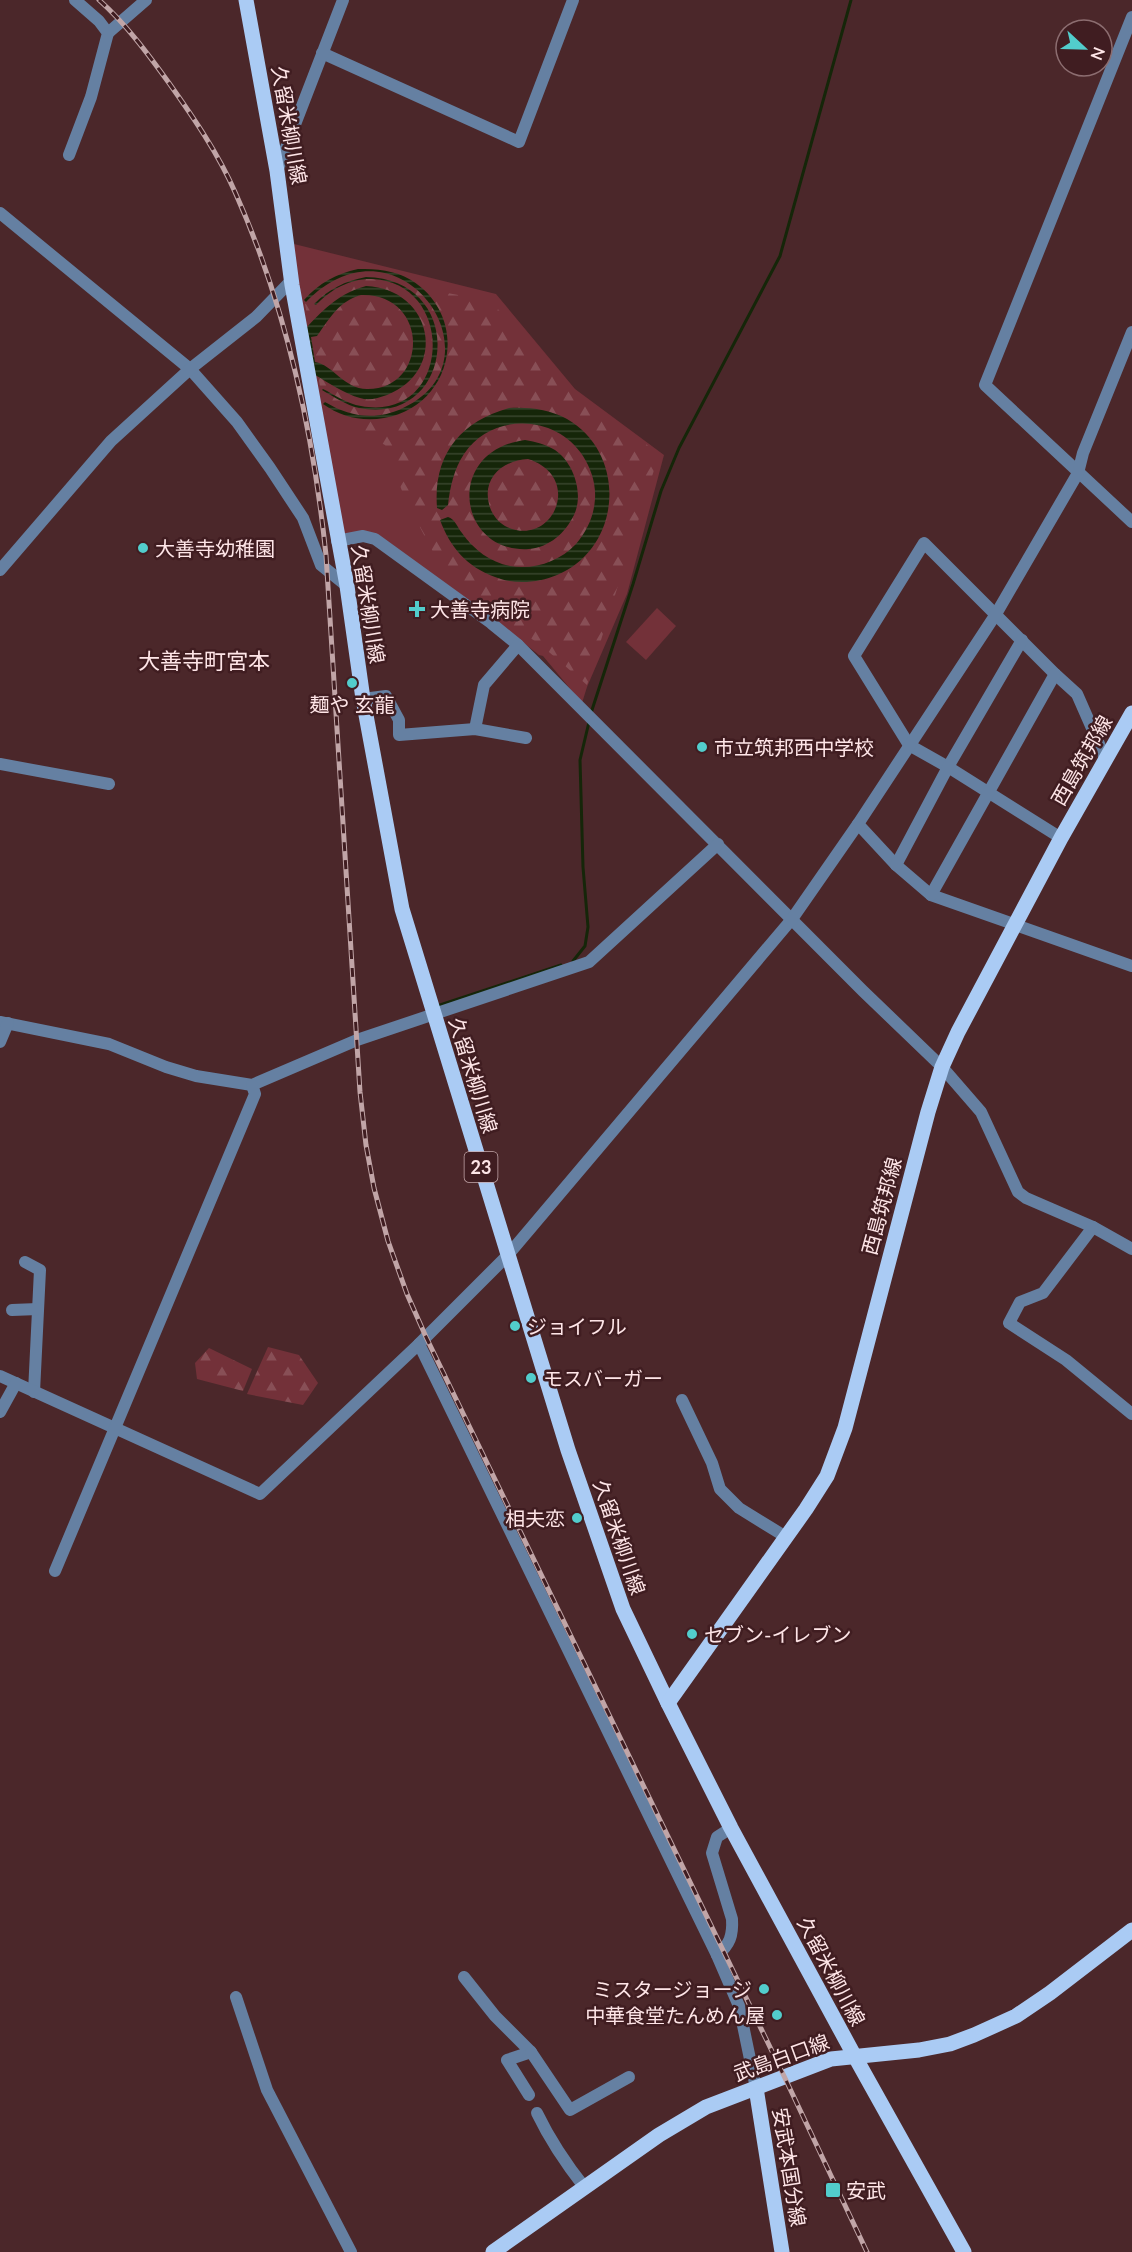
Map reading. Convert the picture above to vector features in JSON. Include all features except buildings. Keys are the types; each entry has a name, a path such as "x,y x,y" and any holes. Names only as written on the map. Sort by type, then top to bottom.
{"main road":[{"name":"久留米柳川線","path":"246,0 277,171 292,285 347,586 363,699 402,909 432,1013 568,1450 623,1609 668,1703 731,1828 964,2252"},
{"name":"西島筑邦線","path":"668,1703 827,1476 844,1431 928,1112 942,1067 958,1032 1061,838 1132,713"},
{"name":"武島白口線","path":"493,2252 659,2135 706,2107 831,2058 920,2050 950,2044 1016,2016 1132,1930"},
{"name":"安武本国分線","path":"756,2088 782,2252"}],"street":[{"path":"75,0 99,21 108,33"},
{"path":"69,155 93,89 108,33 146,0"},
{"path":"277,171 343,0"},
{"path":"322,53 519,142 573,0"},
{"path":"1132,17 985,385 1132,522"},
{"path":"0,213 190,369 237,422 270,468 303,518 321,565 347,586"},
{"path":"0,570 111,441 190,369 256,317 290,284 292,285"},
{"path":"0,1376 260,1494 508,1255 792,919 858,824 996,614 1078,473 1083,453 1132,332"},
{"path":"337,541 363,536 375,539 518,645 942,1067 981,1112 1018,1192 1026,1198 1093,1227 1132,1249"},
{"path":"1061,838 909,745 854,656 924,543 1077,694 1106,760"},
{"path":"896,865 948,767 1022,640"},
{"path":"475,729 484,685 518,645"},
{"path":"931,895 1055,674"},
{"path":"363,699 386,696 399,720 399,735 475,729 526,738"},
{"path":"0,764 109,784"},
{"path":"858,824 896,865 931,895 1132,966"},
{"path":"0,1042 4,1023 109,1044 166,1067 196,1076 252,1085 357,1040 589,962 718,844"},
{"path":"56,1571 255,1094 252,1085"},
{"path":"1093,1227 1043,1293 1020,1302 1010,1323 1066,1360 1132,1414"},
{"path":"25,1262 40,1270 34,1392"},
{"path":"12,1310 38,1309"},
{"path":"418,1344 717,1955 739,2006 756,2088"},
{"path":"0,1412 16,1383"},
{"path":"682,1400 712,1463 720,1489 739,1508 786,1537"},
{"path":"717,1955 730,1941 733,1930 732,1919 712,1853 717,1837 731,1828"},
{"path":"464,1977 495,2016 531,2052 570,2110 629,2077"},
{"path":"236,1997 267,2090 351,2252"},
{"path":"529,2095 507,2060 531,2052"},
{"path":"537,2113 548,2136 585,2188"}],"green space":[{"path":"290,243 496,294 575,389 664,455 627,594 582,703 543,656 515,636 364,533 341,535"},
{"path":"360,277 491,301 553,374 659,454 587,685 542,646 449,582 405,499 385,445 325,414 305,304"},
{"path":"657,608 676,626 646,660 626,642"},
{"path":"268,1347 299,1355 318,1383 303,1405 247,1394"},
{"path":"209,1348 252,1369 243,1391 197,1379 195,1363"}],"shaded area":[{"path":"358,269 392,272 411,280 430,296 442,315 447,337 446,358 439,379 426,397 408,410 384,418 352,417 323,404 325,402 344,411 363,416 383,415 403,408 432,386 444,358 442,328 428,301 405,281 375,271 341,277 306,302 304,300 328,280"},
{"path":"366,277 399,284 422,301 435,324 438,350 431,375 416,396 391,408 359,408 322,390 356,405 391,406 413,394 427,375 433,351 430,326 420,303 401,287 373,279 357,280 335,289 316,305 314,304 338,286"},
{"path":"366,286 389,291 406,301 418,315 425,333 425,351 419,368 407,384 374,399 354,396 315,375 307,327 334,302","holes":["361,295 384,299 400,309 410,324 413,342 411,359 402,374 387,385 367,389 359,388 345,381 327,367 315,362 311,337 317,336 341,306"]},
{"path":"509,408 539,409 567,419 587,435 600,454 608,477 609,500 605,523 595,544 579,562 557,575 542,580 518,582 503,580 476,568 454,547 440,520 450,518 477,550 503,564 519,567 537,566 562,556 576,544 589,523 595,499 595,487 591,471 583,456 571,442 557,432 541,426 507,425 476,440 464,454 458,466 453,478 448,505 442,510 437,508 440,472 453,444 476,422"},
{"path":"525,440 540,443 562,456 572,471 578,498 574,515 556,538 537,548 505,546 487,536 475,520 470,500 472,481 481,462 499,448","holes":["528,459 545,468 555,480 558,494 556,508 548,520 536,528 522,531 502,524 491,511 489,504 488,494 492,478 503,467 519,460"]}],"waterway":[{"path":"591,713 661,491 679,448 780,256 851,0"},
{"path":"573,961 585,946 588,927 583,867 580,760 589,722"},
{"path":"437,1006 561,965"}],"railway":[{"path":"99,0 153,61 196,122 221,163 253,235 269,279 295,370 313,462 326,555 360,1092 374,1188 388,1241 407,1294 426,1337 867,2252"}],"place":[{"name":"大善寺幼稚園","path":"143,548"},
{"name":"大善寺病院","path":"417,609"},
{"name":"麺や 玄龍","path":"352,683"},
{"name":"市立筑邦西中学校","path":"702,747"},
{"name":"ジョイフル","path":"515,1326"},
{"name":"モスバーガー","path":"531,1378"},
{"name":"相夫恋","path":"577,1518"},
{"name":"セブン-イレブン","path":"692,1634"},
{"name":"ミスタージョージ","path":"764,1989"},
{"name":"中華食堂たんめん屋","path":"777,2015"},
{"name":"安武","path":"833,2190"}],"district":[{"name":"大善寺町宮本","path":"204,660"}]}
